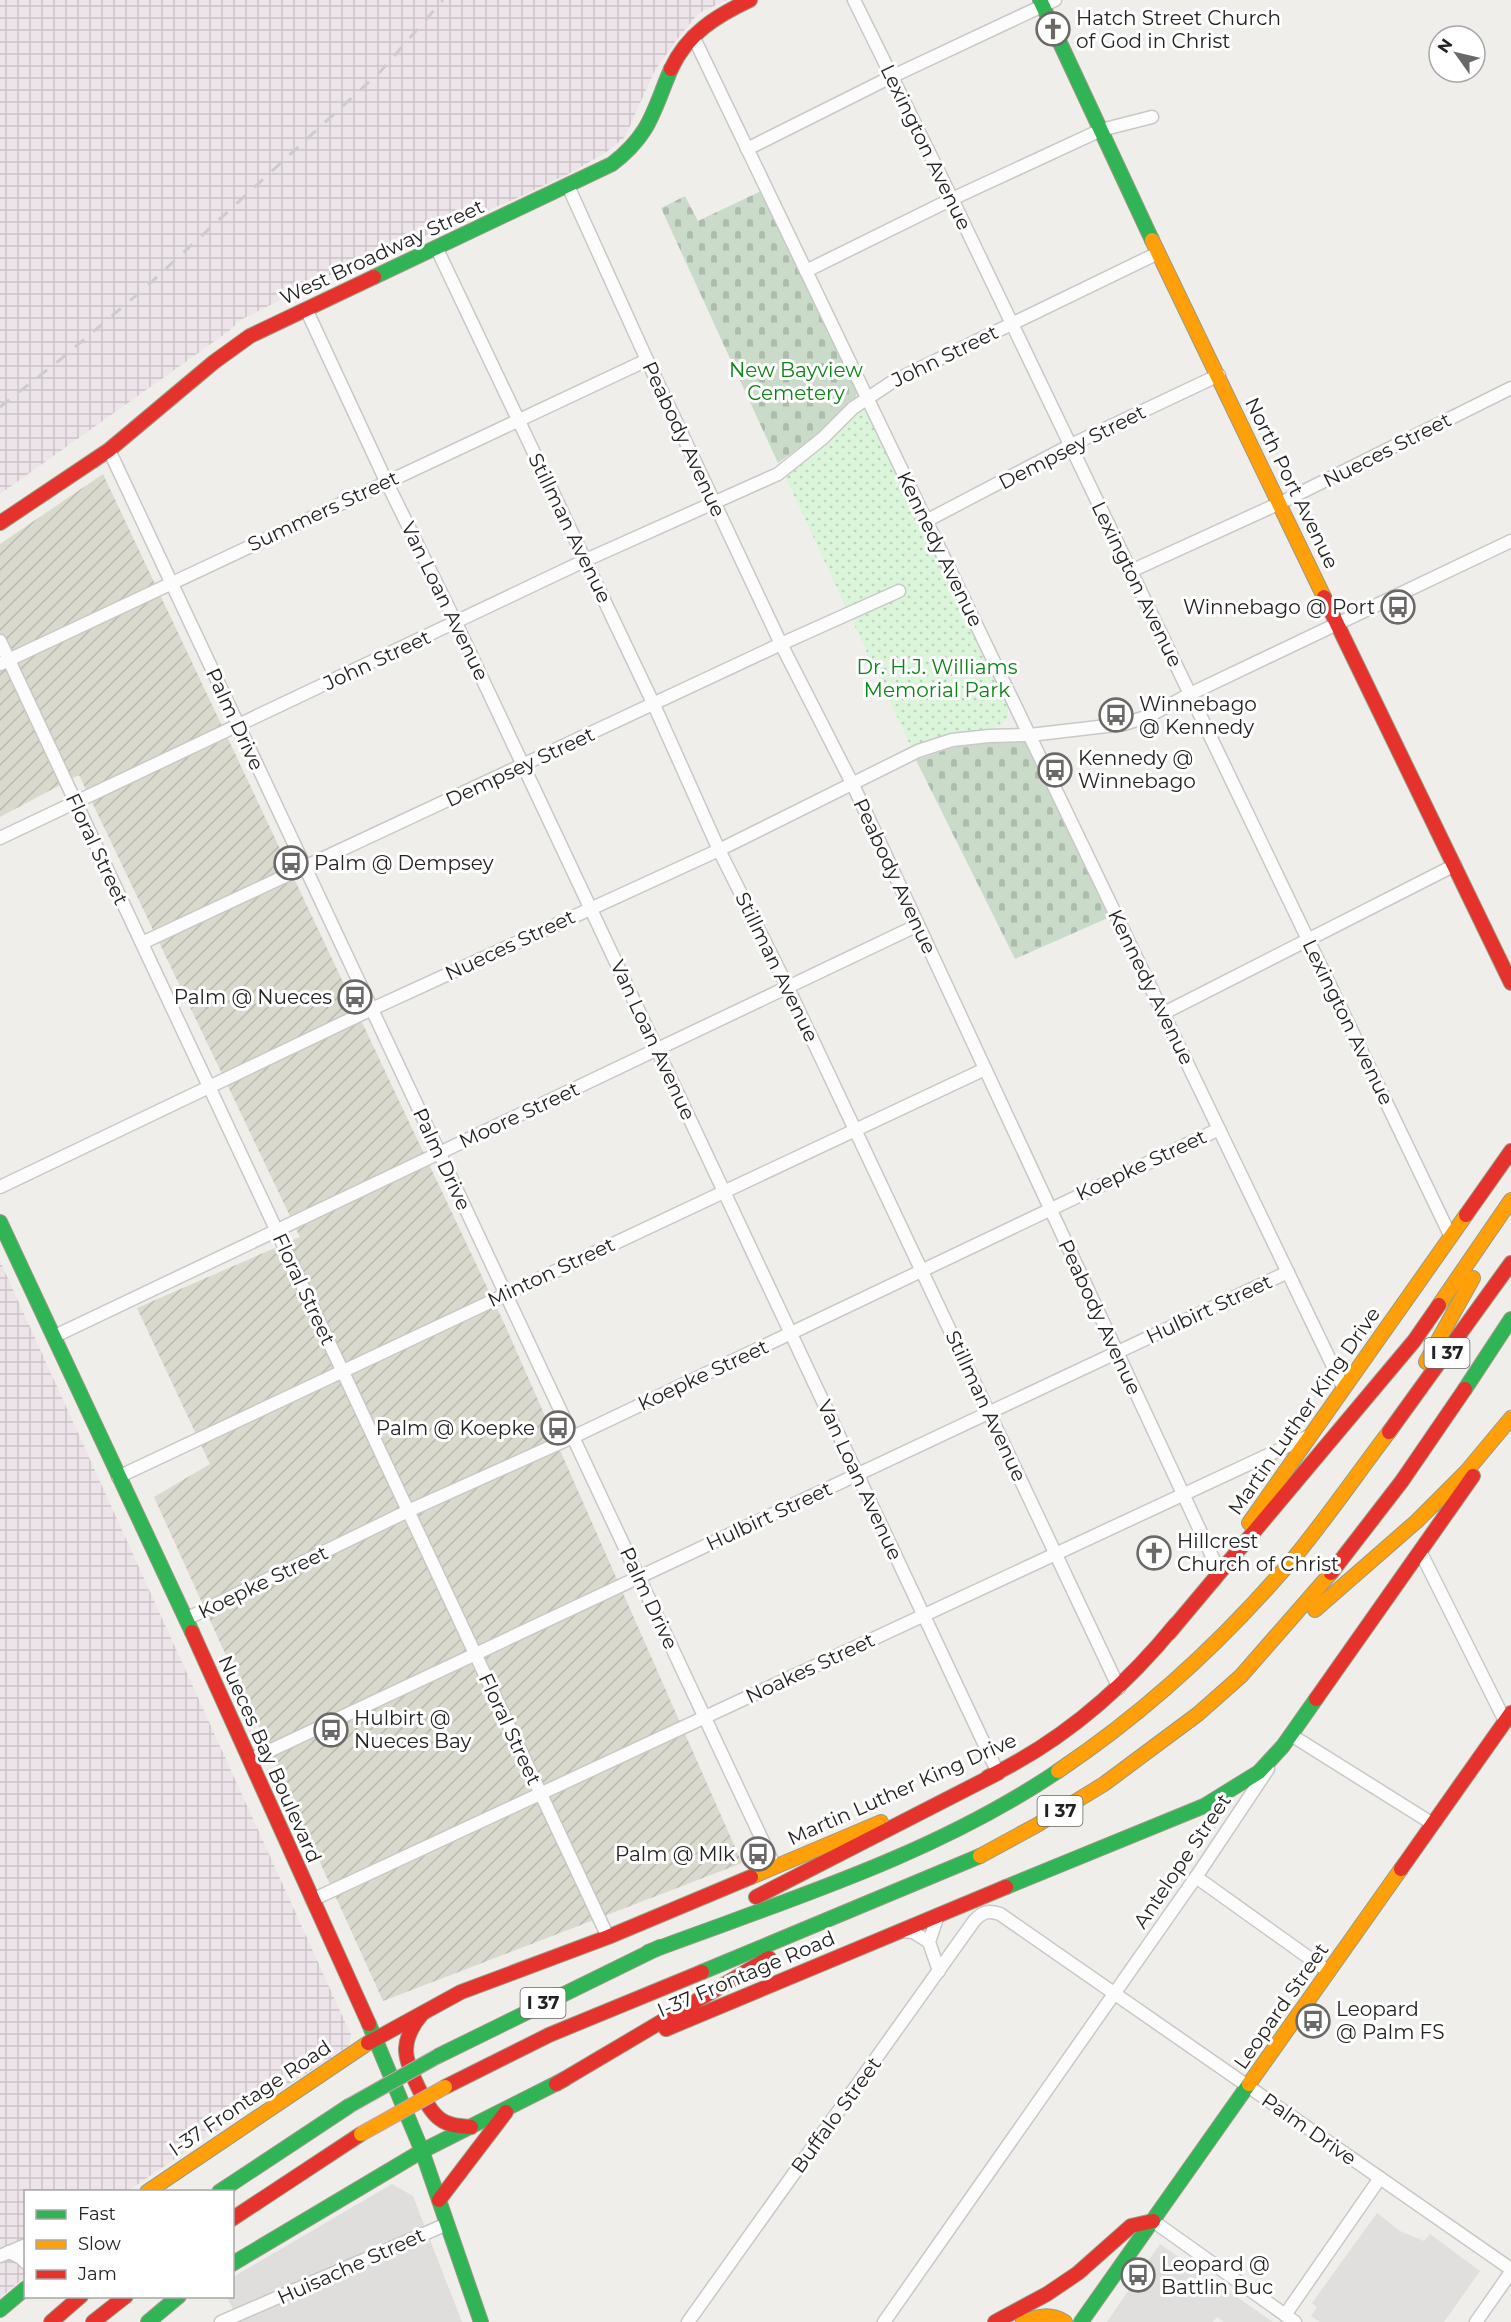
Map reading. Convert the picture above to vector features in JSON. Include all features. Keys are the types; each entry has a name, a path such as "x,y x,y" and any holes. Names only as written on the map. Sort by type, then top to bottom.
{"main road":[{"name":"West Broadway Street","path":"0,523 109,450 214,362 250,336 612,164 625,154 643,133 651,119 670,70 693,36 718,15 750,0"},
{"name":"North Port Avenue","path":"1046,2 1101,130 1158,253 1281,503 1511,983"},
{"name":"Martin Luther King Drive","path":"375,2038 461,1992 608,1937 998,1773 1039,1749 1119,1688 1169,1633 1218,1569 1343,1387 1511,1151"},
{"path":"1169,1633 1414,1341 1511,1200"},
{"path":"1381,1442 1511,1207"},
{"name":"Nueces Bay Boulevard","path":"0,1222 186,1619 375,2038 422,2151 481,2322"},
{"name":"I 37","path":"222,2190 349,2106 438,2056 648,1953 867,1868 942,1836 1012,1800 1101,1742 1221,1638 1282,1573 1358,1476 1511,1263"},
{"name":"I 37","path":"234,2217 361,2134 445,2087 549,2035 969,1862 1076,1802 1176,1731 1229,1687 1338,1565 1373,1521 1458,1402 1511,1319"},
{"path":"1458,1402 1511,1336"},
{"path":"1229,1687 1417,1521 1466,1472 1511,1420"},
{"name":"Antelope Street","path":"1287,1741 1511,1420"},
{"name":"Leopard Street","path":"1081,2322 1508,1717"},
{"name":"I-37 Frontage Road","path":"234,2263 422,2151 693,2017 1204,1806 1259,1772 1287,1741"},
{"path":"648,1953 998,1773"},
{"path":"556,2084 787,1948 922,1882"},
{"path":"422,2013 411,2031 406,2051 428,2107 436,2118 448,2125 471,2127"},
{"name":"I-37 Frontage Road","path":"150,2190 375,2038"},
{"path":"439,2200 509,2108"},
{"path":"995,2322 1044,2296 1078,2272 1131,2226 1153,2221"},
{"path":"0,2310 24,2290"},
{"path":"1037,2316 1044,2296"},
{"path":"1044,2296 1062,2320"},
{"path":"51,2322 79,2298"},
{"path":"93,2322 123,2298"},
{"path":"148,2322 177,2298"},
{"path":"1023,2322 1037,2316 1048,2315 1062,2320"}],"street":[{"name":"Lexington Avenue","path":"854,0 1012,323 1450,1235"},
{"path":"747,149 1046,2"},
{"name":"Kennedy Avenue","path":"693,36 1343,1387"},
{"path":"806,271 952,199 1101,130 1152,117"},
{"name":"Peabody Avenue","path":"568,186 781,644 853,785 1218,1569"},
{"name":"Stillman Avenue","path":"436,247 586,560 719,850 788,988 1119,1688"},
{"name":"John Street","path":"0,838 586,560 778,474 823,438 867,397 892,382 1158,253"},
{"name":"Van Loan Avenue","path":"306,309 998,1773"},
{"name":"Summers Street","path":"4,662 647,360"},
{"name":"Dempsey Street","path":"926,521 1071,446 1219,375"},
{"name":"Nueces Street","path":"1131,571 1281,503 1511,388"},
{"name":"Palm Drive","path":"109,450 775,1867"},
{"name":"Nueces Street","path":"0,1187 372,1009 719,850 918,751 952,740 1030,735 1124,724 1149,716 1190,694 1511,541"},
{"name":"Dempsey Street","path":"142,944 781,644 899,591"},
{"name":"Floral Street","path":"0,641 4,662 76,802 608,1937"},
{"path":"1164,1013 1455,865"},
{"name":"Moore Street","path":"55,1336 918,926"},
{"name":"Minton Street","path":"118,1476 985,1069"},
{"name":"Koepke Street","path":"186,1619 408,1511 573,1437 1219,1129"},
{"name":"Hulbirt Street","path":"250,1760 1288,1272"},
{"name":"Noakes Street","path":"312,1900 1309,1436"},
{"path":"1420,1551 1508,1717"},
{"path":"1287,1741 1433,1824"},
{"name":"Antelope Street","path":"884,2322 1196,1877 1287,1741"},
{"path":"1196,1877 1329,1972"},
{"name":"Palm Drive","path":"986,1912 1000,1914 1511,2271"},
{"name":"Buffalo Street","path":"688,2322 974,1921 980,1914 986,1912"},
{"path":"938,1915 929,1942 939,1971"},
{"path":"897,1931 913,1932 929,1942"},
{"path":"1153,2221 1290,2319 1380,2178"},
{"name":"Huisache Street","path":"221,2322 447,2224"},
{"path":"5,2254 24,2246"},
{"path":"5,2254 24,2261"},
{"path":"1476,2322 1511,2271"}],"shaded area":[{"path":"0,0 727,0 699,13 677,39 654,72 625,137 605,153 570,173 515,199 339,271 240,320 229,331 0,494"},
{"path":"103,474 504,1323 742,1863 383,2001 154,1497 210,1464 137,1308 300,1237 79,775 0,817 0,544"},
{"path":"0,1261 351,2035 349,2046 129,2190 24,2190 24,2278 0,2298"},
{"path":"392,2184 413,2196 462,2322 239,2322 227,2298 234,2298 234,2276"},
{"path":"1377,2213 1400,2231 1424,2241 1430,2234 1480,2271 1444,2322 1320,2322 1311,2316 1317,2307 1312,2303"},
{"path":"1160,2244 1273,2322 1224,2322 1217,2317 1213,2322 1107,2322"}],"green space":[{"name":"New Bayview Cemetery","path":"761,191 857,392 856,397 810,440 778,463 661,208 685,196 698,221"},
{"name":"Dr. H.J. Williams Memorial Park","path":"864,410 868,413 1008,703 1008,717 1000,726 946,736 912,749 784,474 808,459 858,412"},
{"path":"1024,740 1110,917 1015,959 916,760 967,743"}],"railway":[{"path":"0,407 146,287 380,72 443,0"}],"traffic: fast":[{"path":"1040,0 1152,240"},
{"path":"374,277 612,164 643,132 655,110 671,69"},
{"path":"0,1222 192,1632"},
{"path":"1465,1389 1511,1319"},
{"path":"1006,1887 1204,1806 1259,1772 1283,1746 1316,1699"},
{"path":"648,1952 806,1894 910,1851 1010,1801 1058,1771"},
{"path":"702,1972 980,1856"},
{"path":"438,2056 660,1947"},
{"path":"369,2024 422,2151 481,2322"},
{"path":"349,2106 438,2056"},
{"path":"234,2263 422,2151 565,2079"},
{"path":"1081,2322 1249,2084"},
{"path":"222,2190 349,2106"},
{"path":"0,2310 24,2290"},
{"path":"148,2322 177,2298"}],"traffic: slow":[{"path":"1152,240 1324,597"},
{"path":"1439,1305 1511,1200"},
{"path":"1249,1523 1466,1215"},
{"path":"1426,1362 1473,1278"},
{"path":"1315,1610 1417,1521 1466,1472 1511,1418"},
{"path":"1058,1771 1153,1699 1240,1618 1306,1543 1389,1432"},
{"path":"980,1856 1037,1825 1104,1784 1198,1714 1241,1676 1331,1573"},
{"path":"751,1877 881,1822"},
{"path":"1249,2084 1401,1869"},
{"path":"150,2190 368,2043"},
{"path":"361,2134 445,2087"},
{"path":"1023,2322 1044,2316 1055,2317 1065,2322"}],"traffic: jam":[{"path":"671,69 685,46 704,27 750,0"},
{"path":"0,523 109,450 214,362 250,336 374,277"},
{"path":"1324,597 1511,983"},
{"path":"1466,1215 1511,1151"},
{"path":"1389,1432 1511,1263"},
{"path":"1169,1633 1414,1341 1439,1305"},
{"path":"1331,1573 1402,1481 1465,1389"},
{"path":"1316,1699 1473,1476"},
{"path":"988,1777 1042,1747 1091,1711 1135,1670 1176,1624"},
{"path":"192,1632 369,2024"},
{"path":"1401,1869 1511,1713"},
{"path":"756,1897 998,1773"},
{"path":"368,2043 461,1992 608,1937 751,1877"},
{"path":"666,2029 1006,1887"},
{"path":"556,2084 769,1958"},
{"path":"445,2087 549,2035 702,1972"},
{"path":"422,2014 411,2030 406,2048 413,2075 434,2114 451,2124 471,2127"},
{"path":"439,2200 506,2112"},
{"path":"234,2218 361,2134"},
{"path":"995,2322 1047,2294 1078,2273 1131,2226 1153,2221"},
{"path":"51,2322 79,2298"},
{"path":"93,2322 123,2298"}],"place":[{"name":"Hatch Street Church of God in Christ","path":"1053,29"},
{"name":"Winnebago @ Port","path":"1398,607"},
{"name":"Winnebago @ Kennedy","path":"1116,715"},
{"name":"Kennedy @ Winnebago","path":"1055,770"},
{"name":"Palm @ Dempsey","path":"291,863"},
{"name":"Palm @ Nueces","path":"355,997"},
{"name":"Palm @ Koepke","path":"558,1428"},
{"name":"Hillcrest Church of Christ","path":"1154,1553"},
{"name":"Hulbirt @ Nueces Bay","path":"331,1730"},
{"name":"Palm @ Mlk","path":"758,1854"},
{"name":"Leopard @ Palm FS","path":"1313,2021"},
{"name":"Leopard @ Battlin Buc","path":"1138,2275"}]}
